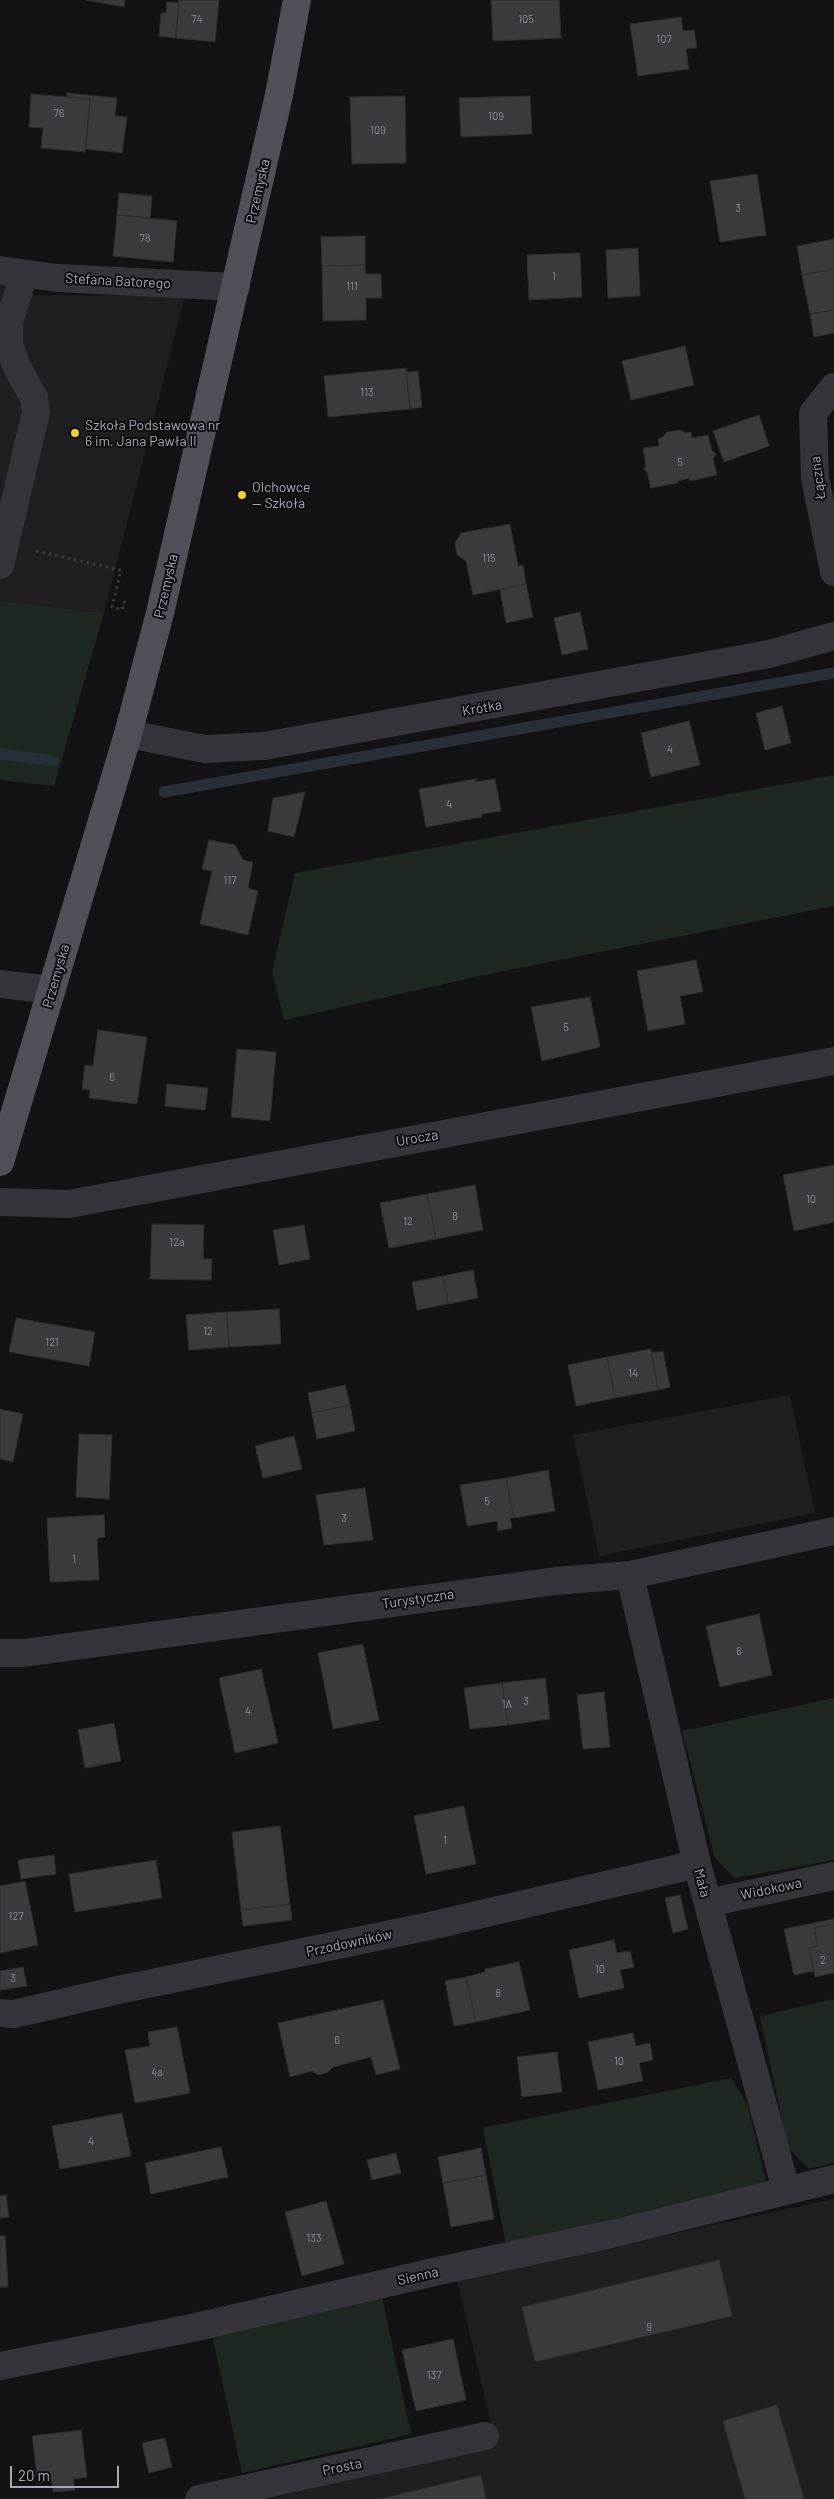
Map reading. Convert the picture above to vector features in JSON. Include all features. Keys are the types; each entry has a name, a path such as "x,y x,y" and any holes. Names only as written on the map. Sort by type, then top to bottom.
{"main road":[{"name":"Przemyska","path":"0,1162 128,734 160,613 279,95 296,0"}],"street":[{"name":"Stefana Batorego","path":"12,272 58,278 236,288"},
{"path":"3,554 36,412 34,398 17,367 9,345 8,323 12,272"},
{"name":"Łączna","path":"834,387 813,413 815,478 834,572"},
{"name":"Krótka","path":"128,734 205,748 264,746 769,654 834,636"},
{"path":"0,984 52,990"},
{"name":"Urocza","path":"0,1202 69,1204 834,1061"},
{"name":"Turystyczna","path":"0,1653 24,1653 556,1581 630,1575 834,1531"},
{"name":"Mała","path":"630,1575 697,1864 786,2189"},
{"name":"Przodowników","path":"0,2013 14,2014 118,1990 430,1926 697,1864"},
{"name":"Widokowa","path":"708,1903 834,1876"},
{"name":"Sienna","path":"0,2366 192,2328 434,2272 611,2234 786,2189 834,2179"},
{"name":"Prosta","path":"199,2499 484,2436"}],"path":[{"path":"3,554 121,570 112,608 122,610 124,602 130,604"}],"shaded area":[{"name":"Szkoła Podstawowa nr 6 im. Jana Pawła II","path":"0,282 35,295 185,296 104,613 0,601"},
{"path":"0,601 104,613 54,786 0,780"},
{"path":"834,775 834,906 489,974 284,1020 272,972 295,873"},
{"path":"790,1395 815,1513 599,1556 573,1435"},
{"path":"834,1698 834,1860 735,1878 715,1858 682,1731"},
{"path":"834,1999 834,2163 809,2169 788,2148 760,2016"},
{"path":"731,2078 748,2106 766,2182 506,2245 483,2128"},
{"path":"834,2199 834,2499 270,2499 496,2445 457,2280"},
{"path":"382,2297 411,2434 242,2473 212,2335"}],"building":[{"path":"86,0 125,0 124,7"},
{"path":"179,0 219,0 215,42 176,38"},
{"path":"491,0 559,0 561,38 493,41"},
{"path":"167,2 179,3 175,38 159,36 161,13 166,13"},
{"path":"681,17 683,31 694,30 697,48 686,49 689,69 638,76 630,24"},
{"path":"67,93 117,98 115,116 127,117 122,153 86,149 90,99 67,97"},
{"path":"31,94 90,99 85,152 41,148 43,128 29,127"},
{"path":"405,96 406,163 352,164 350,97"},
{"path":"530,96 532,134 461,137 459,98"},
{"path":"757,174 766,235 720,242 710,181"},
{"path":"119,193 152,196 150,218 117,215"},
{"path":"117,215 177,221 173,262 113,256"},
{"path":"365,236 365,265 322,266 321,237"},
{"path":"834,239 834,269 802,275 797,246"},
{"path":"638,248 640,296 608,298 606,250"},
{"path":"580,253 582,297 529,300 527,255"},
{"path":"365,265 365,274 381,274 382,298 366,298 366,320 323,321 322,266"},
{"path":"834,269 834,310 810,314 802,275"},
{"path":"834,310 834,333 814,337 810,314"},
{"path":"685,346 694,385 631,400 622,361"},
{"path":"406,368 410,409 328,417 324,376"},
{"path":"418,371 422,407 410,409 406,372"},
{"path":"759,415 769,446 724,462 713,431"},
{"path":"680,430 686,433 691,432 692,438 708,435 712,451 716,454 713,459 717,475 690,481 689,478 678,481 678,483 651,488 647,472 644,469 646,465 643,448 659,446 658,439 667,432"},
{"path":"510,524 518,566 523,565 526,584 473,595 466,561 457,555 455,543 461,533"},
{"path":"526,584 533,617 506,623 500,590"},
{"path":"580,612 588,649 562,655 554,618"},
{"path":"782,706 791,743 765,750 756,713"},
{"path":"689,721 700,765 651,777 641,733"},
{"path":"476,779 476,782 495,779 501,811 482,814 482,817 426,827 419,789"},
{"path":"305,792 294,837 268,831 273,798"},
{"path":"209,840 235,845 243,860 253,862 248,888 258,891 248,935 200,924 212,871 202,869"},
{"path":"696,960 703,992 680,996 685,1024 648,1031 637,971"},
{"path":"590,997 600,1047 542,1061 531,1007"},
{"path":"98,1030 147,1037 137,1104 89,1098 90,1090 82,1089 85,1065 93,1066"},
{"path":"237,1049 276,1052 270,1121 231,1117"},
{"path":"167,1084 208,1088 205,1110 165,1106"},
{"path":"834,1165 834,1222 794,1231 783,1175"},
{"path":"475,1185 483,1230 436,1239 427,1194"},
{"path":"427,1194 436,1239 389,1248 380,1203"},
{"path":"152,1224 204,1225 203,1259 212,1259 211,1280 150,1279"},
{"path":"304,1225 310,1259 279,1265 273,1230"},
{"path":"473,1270 478,1298 448,1304 443,1276"},
{"path":"443,1276 448,1304 417,1310 412,1282"},
{"path":"279,1309 281,1344 229,1347 227,1312"},
{"path":"227,1312 229,1347 189,1350 186,1315"},
{"path":"16,1318 95,1332 89,1366 9,1352"},
{"path":"651,1349 658,1390 615,1398 607,1357"},
{"path":"663,1351 670,1387 658,1390 651,1353"},
{"path":"607,1357 615,1398 576,1406 568,1365"},
{"path":"345,1385 350,1405 312,1413 308,1393"},
{"path":"350,1405 355,1431 317,1439 312,1413"},
{"path":"0,1409 23,1414 13,1462 0,1459"},
{"path":"79,1434 112,1435 109,1499 76,1497"},
{"path":"294,1436 302,1469 263,1478 255,1446"},
{"path":"548,1470 555,1511 514,1518 506,1478"},
{"path":"506,1478 514,1518 510,1518 512,1528 498,1531 497,1521 467,1526 460,1485"},
{"path":"365,1488 373,1540 324,1545 316,1495"},
{"path":"104,1515 105,1537 97,1538 99,1580 50,1582 47,1518"},
{"path":"759,1614 772,1675 720,1687 706,1626"},
{"path":"363,1644 379,1720 333,1729 318,1653"},
{"path":"261,1669 278,1743 235,1753 219,1678"},
{"path":"545,1678 550,1719 508,1725 502,1683"},
{"path":"502,1683 508,1725 470,1729 464,1688"},
{"path":"604,1692 610,1747 583,1749 577,1695"},
{"path":"114,1723 121,1761 85,1768 78,1730"},
{"path":"464,1806 476,1864 426,1874 414,1816"},
{"path":"280,1826 290,1904 241,1910 232,1832"},
{"path":"54,1855 56,1874 21,1879 18,1860"},
{"path":"156,1860 162,1898 75,1912 69,1874"},
{"path":"25,1881 38,1945 0,1953 0,1886"},
{"path":"680,1895 688,1929 673,1933 665,1898"},
{"path":"290,1904 292,1920 243,1926 241,1910"},
{"path":"834,1919 834,1924 814,1928 818,1946 809,1948 814,1971 794,1975 784,1929"},
{"path":"834,1924 834,1973 815,1977 809,1948 818,1946 814,1928"},
{"path":"614,1940 617,1953 630,1951 634,1967 620,1970 624,1988 579,1998 569,1950"},
{"path":"519,1962 530,2010 476,2022 466,1977 485,1972 485,1969"},
{"path":"23,1967 27,1986 0,1990 0,1971"},
{"path":"466,1977 476,2022 454,2026 445,1981"},
{"path":"383,2000 400,2069 376,2075 371,2057 333,2067 328,2072 318,2075 312,2071 290,2077 278,2023"},
{"path":"177,2027 190,2093 135,2103 125,2050 150,2046 148,2032"},
{"path":"633,2033 636,2046 650,2043 653,2060 639,2063 643,2081 598,2090 588,2042"},
{"path":"557,2052 562,2092 522,2097 517,2057"},
{"path":"122,2113 131,2156 60,2169 52,2126"},
{"path":"221,2147 228,2177 151,2194 145,2163"},
{"path":"481,2148 486,2175 443,2183 438,2157"},
{"path":"396,2153 401,2173 372,2180 367,2160"},
{"path":"486,2175 494,2219 451,2227 443,2183"},
{"path":"6,2195 9,2217 0,2218 0,2196"},
{"path":"326,2201 344,2264 302,2276 285,2212"},
{"path":"0,2236 5,2236 8,2287 0,2287"},
{"path":"719,2260 732,2316 535,2362 522,2307"},
{"path":"453,2339 466,2400 416,2411 402,2350"},
{"path":"777,2405 804,2499 745,2499 723,2421"},
{"path":"81,2430 87,2477 73,2479 75,2490 53,2492 52,2482 38,2483 32,2436"},
{"path":"165,2438 172,2467 149,2473 142,2443"},
{"path":"481,2475 486,2499 379,2499"}],"waterway":[{"path":"164,792 834,673"},
{"path":"0,754 54,761"}],"place":[{"name":"Szkoła Podstawowa nr 6 im. Jana Pawła II","path":"75,433"},
{"name":"Olchowce — Szkoła","path":"242,495"}]}
